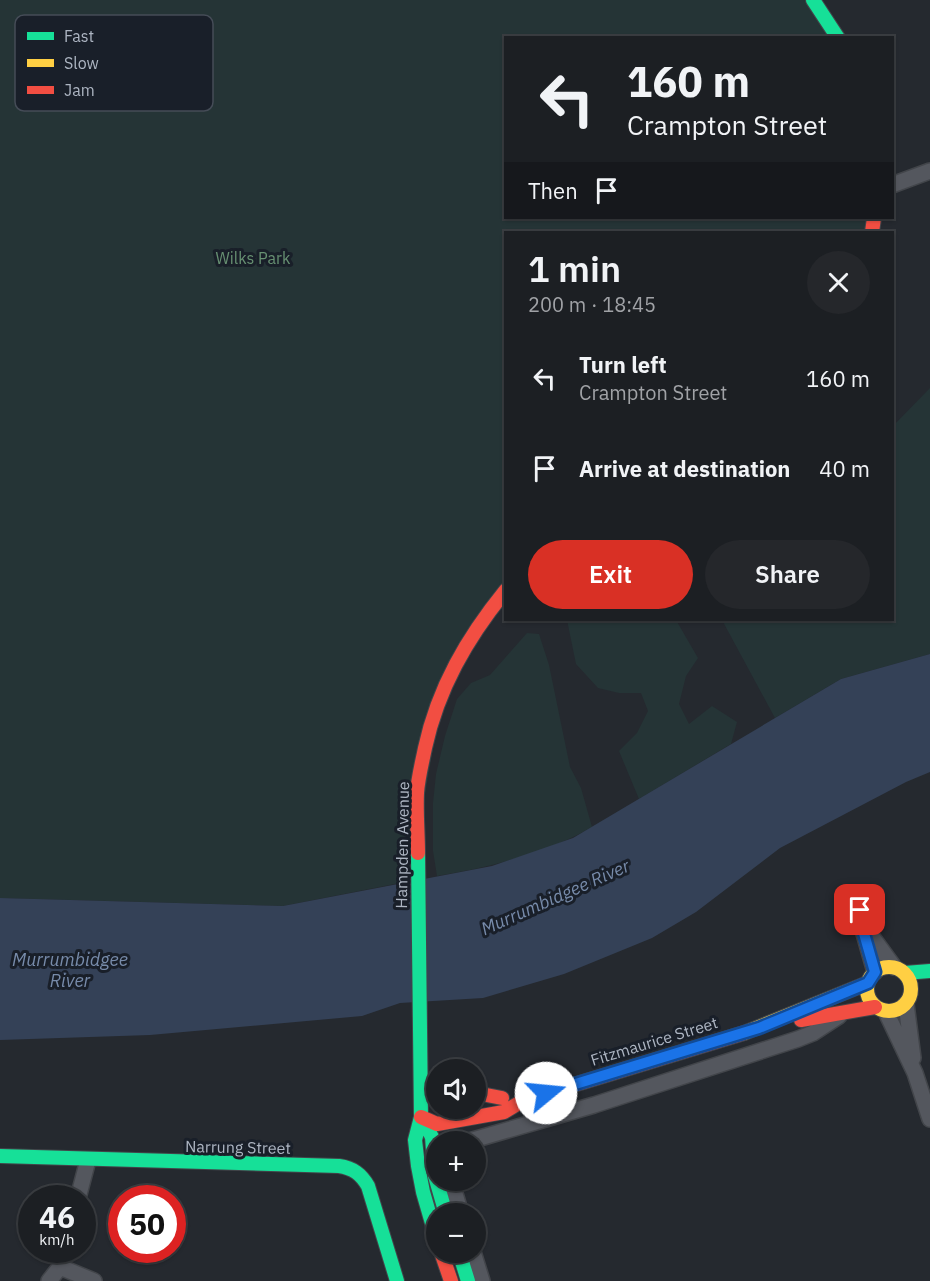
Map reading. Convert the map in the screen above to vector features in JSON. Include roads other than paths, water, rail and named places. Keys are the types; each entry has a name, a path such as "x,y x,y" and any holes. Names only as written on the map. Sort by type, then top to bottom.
{"main road":[{"path":"813,0 837,36"},
{"name":"Hampden Avenue","path":"421,1118 417,792 426,739 434,710 473,630 504,592"},
{"path":"900,970 911,986 912,999 901,1009 880,1009 868,996 871,978 886,967 930,971"},
{"name":"Fitzmaurice Street","path":"421,1118 437,1124 504,1112 524,1100 759,1028 871,978"},
{"name":"Fitzmaurice Street","path":"759,1028 880,1009"},
{"path":"419,1067 426,1072"},
{"path":"486,1095 502,1098"},
{"name":"Fitzmaurice Street","path":"486,1100 502,1098 524,1100"},
{"path":"426,1115 421,1118 415,1140 426,1203"},
{"path":"421,1118 432,1137 435,1176 443,1203"},
{"name":"Narrung Street","path":"0,1156 352,1168 368,1186 397,1281"},
{"path":"445,1263 451,1281"},
{"path":"462,1263 468,1281"}],"street":[{"path":"894,184 930,171"},
{"path":"871,978 861,916 900,970"},
{"path":"912,999 915,1073"},
{"path":"880,1009 915,1073 930,1119"},
{"name":"Fitzmaurice Street","path":"486,1136 594,1105 798,1039 813,1033 844,1013"},
{"path":"81,1185 87,1160"},
{"path":"49,1281 61,1263"},
{"path":"476,1263 482,1281"},
{"path":"60,1267 94,1281"}],"water":[{"name":"Murrumbidgee River","path":"930,654 930,772 906,782 780,848 696,912 652,938 564,974 483,998 400,1003 362,1016 150,1035 0,1040 0,898 283,906 492,866 573,838 841,679"}],"park label":[{"name":"Wilks Park","path":"253,258"}]}
